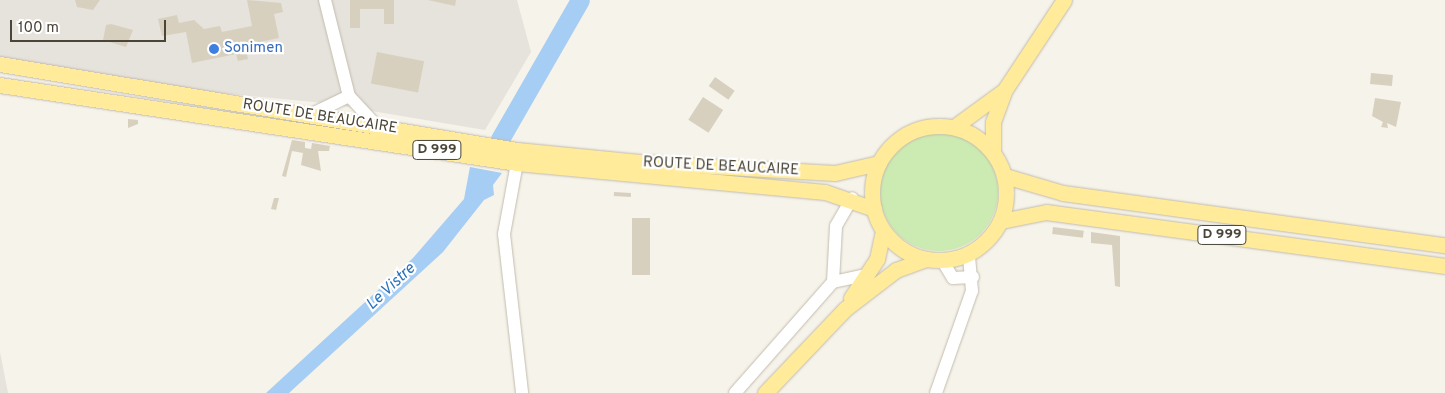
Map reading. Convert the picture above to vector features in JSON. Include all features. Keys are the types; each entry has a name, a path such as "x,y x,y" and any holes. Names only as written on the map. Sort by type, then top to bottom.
{"main road":[{"path":"992,152 993,122 1004,91 1064,0"},
{"name":"ROUTE DE BEAUCAIRE","path":"0,64 312,114 516,150 639,162 835,173 879,163"},
{"name":"ROUTE DE BEAUCAIRE","path":"0,86 517,163 773,185 852,198 874,209"},
{"path":"954,127 1004,91"},
{"path":"934,126 954,127 975,136 992,152 1005,176 1007,199 1001,222 986,242 969,254 942,260 926,259 903,250 883,231 874,209 872,189 879,163 910,132 934,126"},
{"name":"D 999","path":"1005,176 1063,193 1445,245"},
{"name":"D 999","path":"1001,222 1046,212 1445,266"},
{"path":"845,309 881,248 883,231"},
{"path":"765,393 845,309 896,270 926,259"}],"street":[{"path":"325,0 349,96 376,125"},
{"path":"312,114 349,96"},
{"path":"517,163 504,234 522,393"},
{"path":"833,282 836,226 852,198"},
{"path":"936,393 972,277 969,254"},
{"path":"942,260 952,278 972,277"},
{"path":"735,393 833,282 866,275"}],"shaded area":[{"path":"0,0 517,0 531,52 485,130 324,103 0,72"},
{"path":"0,352 8,393 0,393"}],"green space":[{"path":"939,133 961,138 972,143 988,159 993,170 998,192 993,214 988,225 972,241 961,246 939,251 917,246 906,241 890,225 885,214 880,192 885,170 890,159 906,143 917,138"}],"water":[{"path":"470,167 502,173 493,185 494,195 484,200 443,252 289,393 266,393 413,258 464,199"}],"building":[{"path":"75,0 100,0 93,10 77,7"},
{"path":"247,0 281,3 283,12 274,14 279,38 255,43 256,48 246,50 248,59 238,61 236,54 192,63 186,32 162,36 158,19 177,15 179,23 194,20 204,29 220,26 222,32 252,26"},
{"path":"350,0 394,0 394,24 384,24 384,9 360,9 360,28 350,28"},
{"path":"428,0 456,0 455,6"},
{"path":"111,24 133,30 126,47 103,40 106,25"},
{"path":"377,52 424,61 418,93 371,83"},
{"path":"1371,73 1393,75 1392,86 1370,84"},
{"path":"715,77 735,91 728,100 709,86"},
{"path":"703,97 723,110 708,133 688,120"},
{"path":"1375,98 1401,102 1396,127 1387,123 1388,128 1381,127 1383,122 1372,116"},
{"path":"128,119 138,120 138,124 128,128"},
{"path":"292,140 305,142 305,148 311,149 312,143 330,146 329,151 318,151 321,171 301,165 303,153 292,151 286,177 282,176"},
{"path":"614,192 631,193 631,197 614,196"},
{"path":"274,198 279,198 276,210 271,209"},
{"path":"632,218 650,218 650,275 632,275"},
{"path":"1053,227 1084,231 1083,238 1052,234"},
{"path":"1091,232 1120,236 1120,287 1115,286 1112,245 1091,243"}],"waterway":[{"name":"Le Vistre","path":"500,139 580,0"}],"place":[{"name":"Sonimen","path":"214,49"}]}
